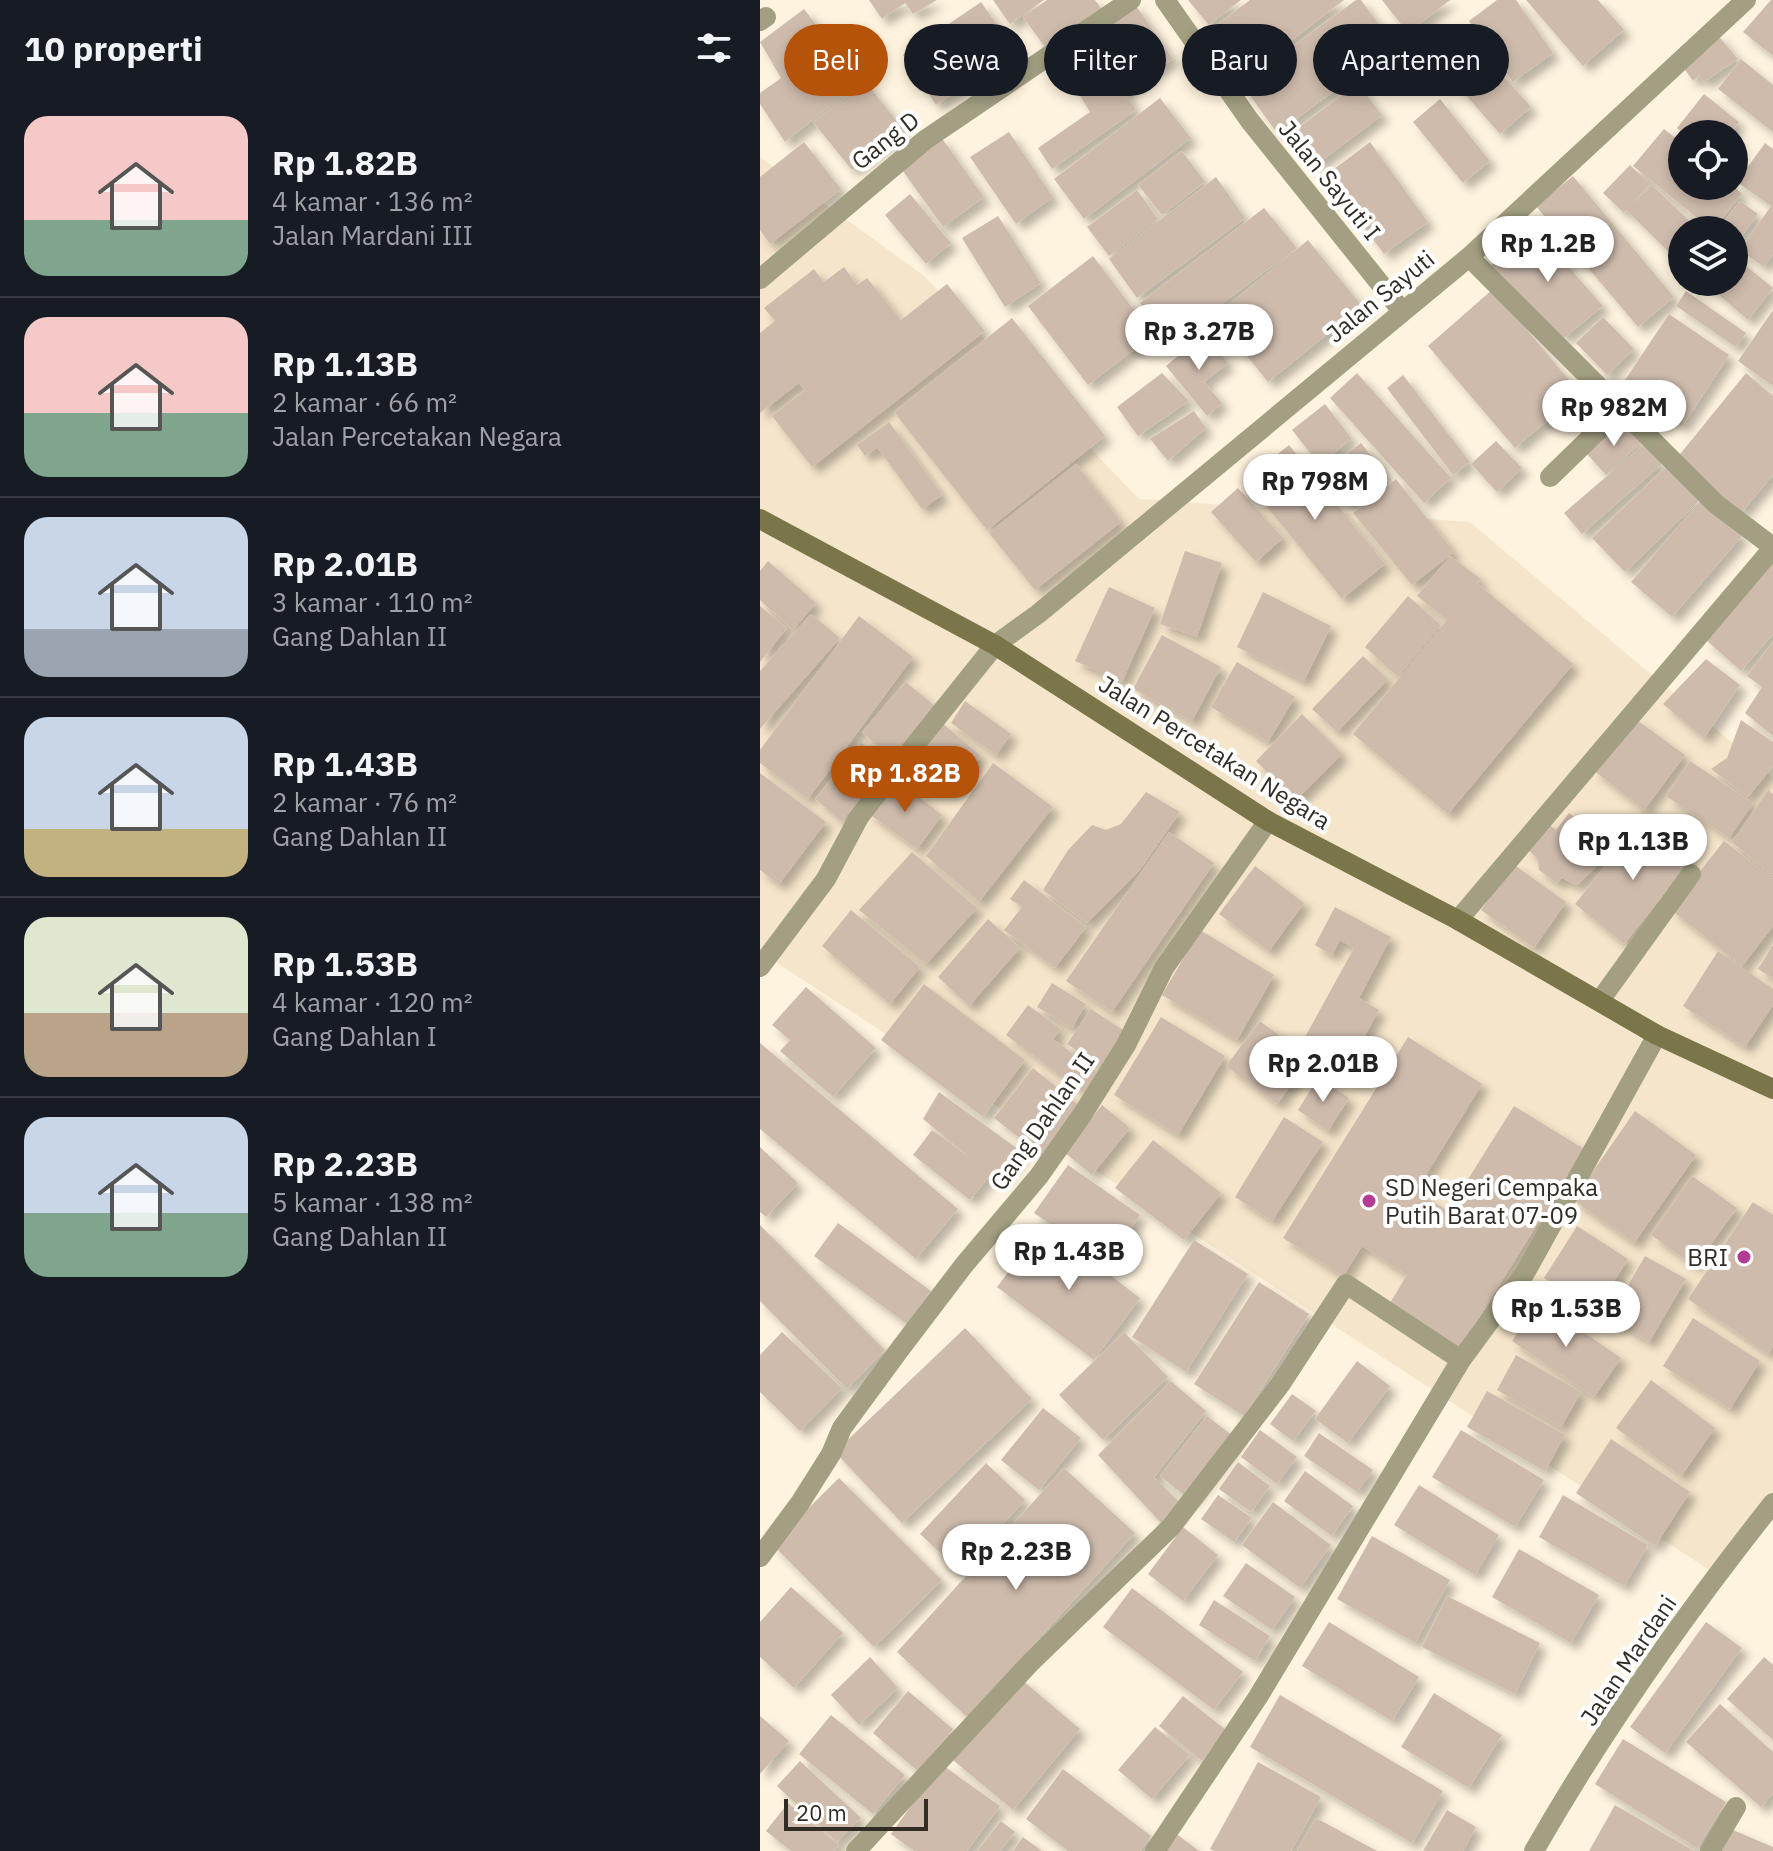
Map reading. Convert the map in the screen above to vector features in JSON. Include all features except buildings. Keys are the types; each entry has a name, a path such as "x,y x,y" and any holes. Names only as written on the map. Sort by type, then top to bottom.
{"main road":[{"name":"Jalan Percetakan Negara","path":"760,519 995,645 1268,821 1458,920 1601,999 1657,1035 1773,1089"}],"street":[{"name":"Gang D","path":"760,279 925,140 1131,0"},
{"name":"Jalan Sayuti I","path":"1165,0 1250,121 1402,311"},
{"name":"Jalan Sayuti","path":"760,967 826,879 859,817 995,645 1051,604 1469,257 1746,0"},
{"path":"1458,920 1773,547 1716,504 1469,257"},
{"path":"1550,477 1620,409"},
{"name":"Gang Dahlan II","path":"760,1557 800,1503 831,1454 842,1428 875,1382 964,1265 1039,1176 1082,1115 1126,1045 1164,968 1268,821"},
{"path":"1601,999 1691,874"},
{"path":"1155,1851 1258,1697 1461,1360 1525,1273 1657,1035"},
{"path":"856,1851 1031,1662 1171,1527 1255,1420 1346,1284 1461,1360"},
{"name":"Jalan Mardani","path":"1534,1851 1576,1781 1717,1575 1773,1503"},
{"path":"1710,1851 1736,1807"}],"shaded area":[{"path":"760,157 923,275 1139,499 1470,522 1773,777 1773,1505 1717,1575 760,952"}],"place":[{"name":"SD Negeri Cempaka Putih Barat 07-09","path":"1369,1201"},
{"name":"BRI","path":"1744,1257"}]}
